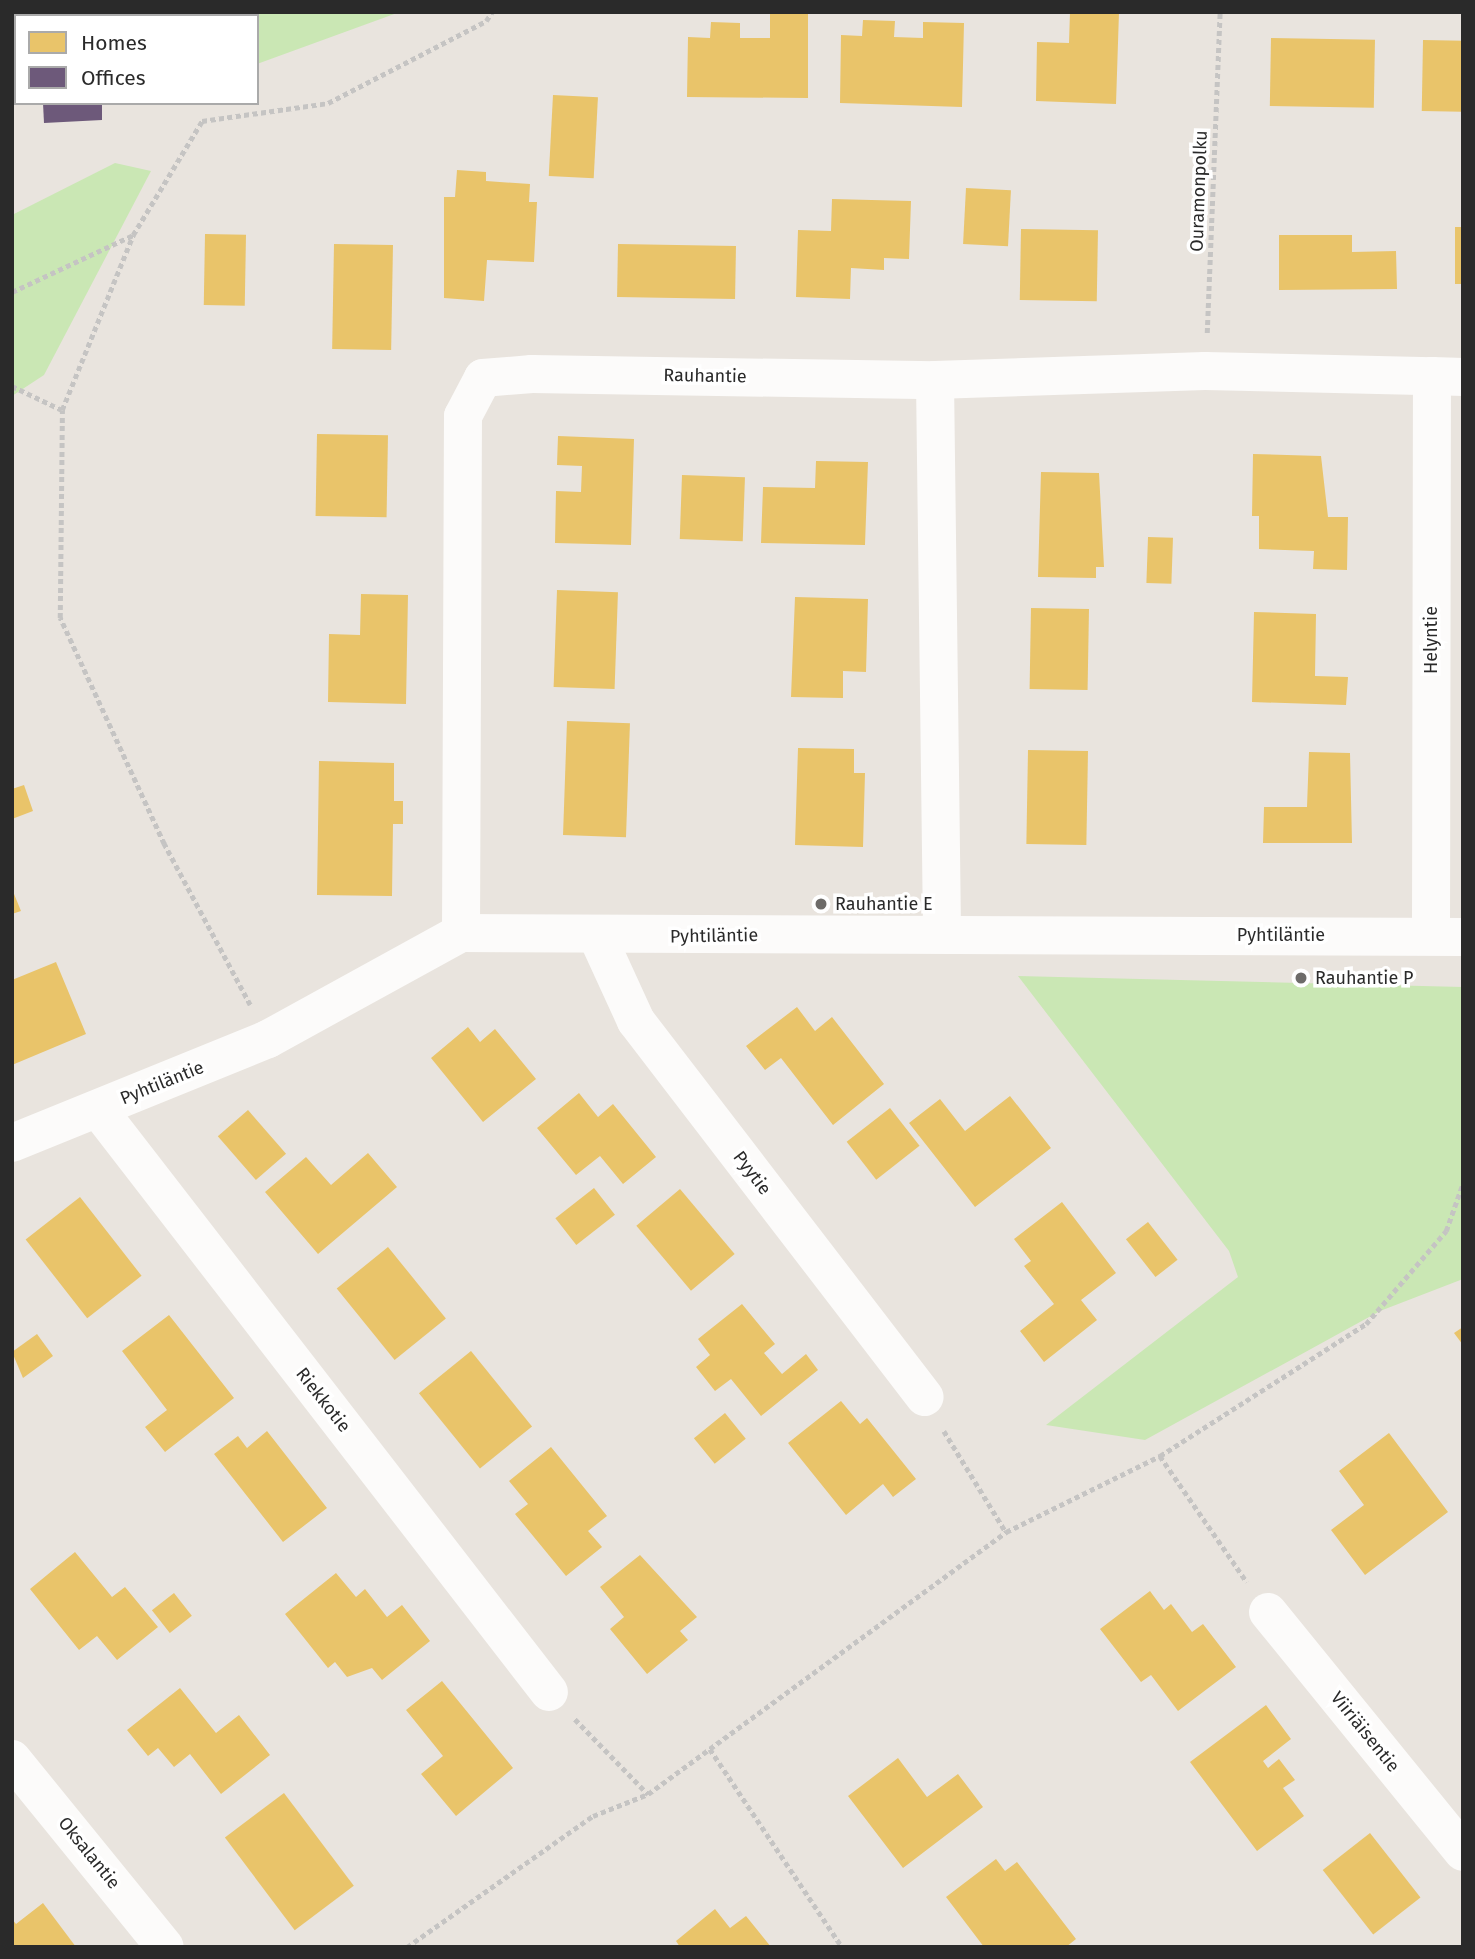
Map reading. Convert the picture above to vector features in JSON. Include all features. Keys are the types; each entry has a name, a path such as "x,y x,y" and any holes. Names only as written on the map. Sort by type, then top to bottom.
{"street":[{"path":"942,933 935,380 1205,371 1447,376"},
{"name":"Helyntie","path":"1447,376 1447,936"},
{"name":"Rauhantie","path":"461,933 463,416 483,378 935,380"},
{"name":"Pyhtiläntie","path":"12,1143 268,1039 461,933 598,938 942,933 1447,936"},
{"name":"Pyytie","path":"598,938 636,1021 924,1397"},
{"name":"Riekkotie","path":"98,1109 549,1692"},
{"name":"Viiriäisentie","path":"1268,1612 1463,1852"},
{"name":"Oksalantie","path":"12,1759 165,1947"}],"path":[{"path":"268,1039 164,844 60,618 62,410 133,235 202,121 328,103 486,21 492,12"},
{"name":"Ouramonpolku","path":"1205,371 1220,12"},
{"path":"12,292 133,235"},
{"path":"12,386 62,410"},
{"path":"407,1947 593,1815 648,1794 1006,1532 1160,1455 1366,1324 1446,1231 1463,1183"},
{"path":"924,1397 1006,1532"},
{"path":"1160,1455 1268,1612"},
{"path":"549,1692 648,1794"},
{"path":"710,1749 842,1947"}],"green space":[{"path":"177,12 397,12 259,63 259,14"},
{"path":"115,163 151,171 44,375 12,396 12,215"},
{"path":"1018,976 1463,987 1463,1279 1380,1311 1145,1440 1046,1425 1238,1277 1229,1251"}],"building: Homes":[{"path":"770,12 808,12 808,98 687,97 688,37 710,38 711,22 740,23 740,38 770,38"},
{"path":"1070,12 1119,12 1116,104 1036,101 1037,42 1069,43"},
{"path":"863,20 895,21 894,37 923,38 923,22 964,23 962,107 840,103 841,35 862,36"},
{"path":"1271,38 1375,40 1374,108 1270,106"},
{"path":"1423,40 1463,41 1462,112 1422,111"},
{"path":"553,95 598,97 594,178 549,176"},
{"path":"457,170 486,172 486,181 530,184 529,202 537,202 534,262 487,260 484,301 444,298 444,197 455,197"},
{"path":"966,188 1011,190 1008,246 963,244"},
{"path":"832,199 911,201 909,259 884,258 884,270 851,268 850,299 796,297 798,230 831,231"},
{"path":"1455,227 1463,227 1463,284 1455,284"},
{"path":"1021,229 1098,230 1097,301 1020,300"},
{"path":"205,234 246,235 245,306 204,305"},
{"path":"1279,235 1352,235 1352,252 1396,251 1397,289 1279,290"},
{"path":"334,244 393,245 391,350 332,349"},
{"path":"618,244 736,246 735,299 617,297"},
{"path":"317,434 388,435 387,517 316,516"},
{"path":"558,436 634,439 631,545 555,543 556,491 581,492 582,466 557,465"},
{"path":"1253,454 1321,456 1328,517 1348,517 1347,570 1313,569 1314,551 1259,549 1259,516 1252,516"},
{"path":"816,461 868,462 865,545 761,543 763,487 815,488"},
{"path":"1041,472 1099,473 1104,567 1096,567 1096,578 1038,577"},
{"path":"682,475 745,477 743,541 680,539"},
{"path":"1148,537 1173,538 1171,584 1146,583"},
{"path":"557,590 618,592 615,689 554,687"},
{"path":"361,594 408,595 406,704 328,702 329,634 360,635"},
{"path":"795,597 868,599 866,672 843,671 843,698 791,697"},
{"path":"1031,608 1089,609 1088,690 1030,689"},
{"path":"1254,612 1316,614 1315,676 1348,677 1346,705 1252,702"},
{"path":"567,721 630,723 626,837 563,835"},
{"path":"798,748 854,749 854,773 865,773 863,847 795,845"},
{"path":"1028,750 1088,751 1086,845 1026,844"},
{"path":"1309,752 1350,753 1352,843 1263,843 1264,807 1307,807"},
{"path":"319,761 394,763 394,801 403,801 403,824 393,824 392,896 317,895"},
{"path":"24,785 33,811 12,819 12,789"},
{"path":"12,889 21,911 12,914"},
{"path":"56,962 86,1034 12,1065 12,980"},
{"path":"797,1007 815,1031 832,1017 884,1084 833,1125 781,1058 765,1070 746,1046"},
{"path":"468,1027 480,1042 495,1029 536,1079 483,1122 431,1058"},
{"path":"579,1093 598,1117 613,1104 656,1157 623,1184 600,1156 576,1175 537,1128"},
{"path":"1010,1096 1051,1148 975,1207 909,1123 940,1099 965,1131"},
{"path":"890,1108 920,1146 876,1180 847,1142"},
{"path":"248,1110 286,1154 256,1180 218,1136"},
{"path":"368,1153 397,1187 318,1254 265,1192 306,1157 331,1185"},
{"path":"594,1188 615,1215 576,1245 555,1218"},
{"path":"680,1189 735,1254 691,1291 636,1226"},
{"path":"80,1197 142,1276 87,1318 26,1239"},
{"path":"1062,1202 1116,1273 1081,1300 1097,1320 1044,1362 1020,1331 1054,1304 1024,1266 1031,1261 1014,1239"},
{"path":"1148,1222 1178,1260 1155,1277 1126,1239"},
{"path":"388,1247 446,1318 395,1360 337,1289"},
{"path":"742,1304 775,1344 764,1353 782,1374 806,1354 818,1370 761,1416 731,1379 715,1391 696,1367 710,1355 698,1339"},
{"path":"169,1315 234,1398 165,1452 145,1427 167,1410 122,1351"},
{"path":"1463,1327 1463,1345 1454,1333"},
{"path":"37,1334 53,1356 23,1378 12,1352"},
{"path":"471,1351 532,1426 480,1469 419,1393"},
{"path":"841,1401 860,1424 867,1418 916,1479 893,1497 883,1484 846,1515 788,1443"},
{"path":"725,1413 746,1439 715,1464 694,1438"},
{"path":"267,1431 327,1508 283,1542 214,1454 238,1436 247,1448"},
{"path":"1389,1433 1448,1512 1365,1575 1331,1530 1364,1505 1339,1471"},
{"path":"551,1447 607,1516 588,1531 602,1547 566,1576 515,1514 528,1504 509,1481"},
{"path":"75,1552 112,1597 125,1587 158,1627 117,1660 97,1636 79,1650 30,1589"},
{"path":"640,1555 697,1617 680,1631 688,1640 647,1674 610,1629 624,1617 600,1587"},
{"path":"336,1573 356,1597 365,1589 387,1617 402,1605 430,1641 382,1680 372,1668 347,1677 335,1662 328,1668 285,1614"},
{"path":"1150,1591 1164,1610 1171,1604 1192,1632 1203,1624 1236,1667 1178,1711 1151,1675 1141,1682 1100,1629"},
{"path":"174,1593 192,1616 170,1633 152,1610"},
{"path":"442,1681 513,1768 456,1816 421,1774 443,1756 406,1710"},
{"path":"180,1688 216,1733 239,1715 270,1755 221,1794 190,1754 174,1767 158,1748 148,1756 127,1730"},
{"path":"1266,1705 1291,1739 1263,1761 1268,1768 1279,1759 1295,1780 1283,1788 1304,1816 1257,1851 1190,1762"},
{"path":"898,1758 927,1797 958,1774 983,1807 903,1868 848,1796"},
{"path":"284,1793 354,1886 295,1930 225,1838"},
{"path":"1370,1833 1420,1898 1373,1935 1323,1870"},
{"path":"996,1859 1005,1871 1017,1862 1076,1939 1066,1947 984,1947 946,1897"},
{"path":"43,1903 76,1947 12,1947 12,1919 16,1924"},
{"path":"715,1909 730,1928 746,1916 771,1947 680,1947 676,1941"}],"building: Offices":[{"path":"38,12 102,12 102,14"},
{"path":"14,16 14,95 12,95"},
{"path":"43,105 102,105 102,120 44,123"}],"place":[{"name":"Rauhantie E","path":"821,904"},
{"name":"Rauhantie P","path":"1301,978"}]}
